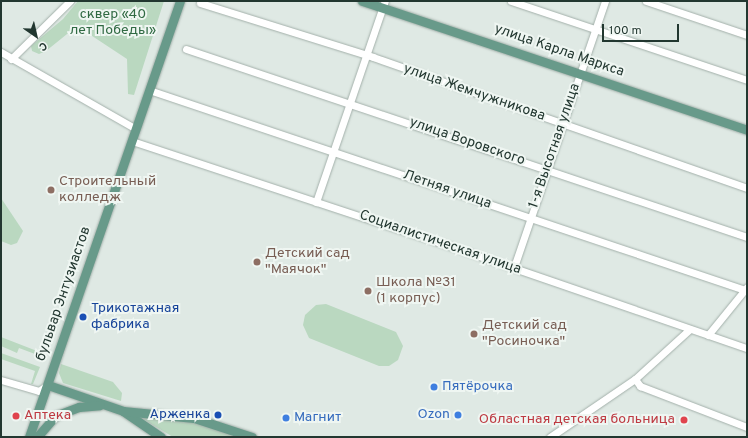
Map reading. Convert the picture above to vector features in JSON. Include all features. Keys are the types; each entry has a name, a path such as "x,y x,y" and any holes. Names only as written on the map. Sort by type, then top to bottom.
{"main road":[{"name":"бульвар Энтузиастов","path":"29,437 180,1"},
{"name":"улица Карла Маркса","path":"362,1 384,4 747,130"},
{"path":"48,385 123,411 194,418 252,437"},
{"path":"37,437 51,420 68,410 91,405 107,406"},
{"path":"123,411 161,437"}],"street":[{"path":"12,59 70,1"},
{"path":"511,1 747,80"},
{"name":"1-я Высотная улица","path":"514,268 605,1"},
{"path":"646,1 747,34"},
{"name":"улица Жемчужникова","path":"200,3 366,55 747,188"},
{"path":"316,202 384,4"},
{"name":"улица Воровского","path":"186,49 747,237"},
{"path":"1,52 136,128"},
{"name":"Летняя улица","path":"149,90 746,289"},
{"name":"Социалистическая улица","path":"132,141 514,268 690,330 747,348"},
{"path":"708,335 746,289"},
{"path":"550,437 635,379 690,330"},
{"path":"635,379 640,386 747,427"},
{"path":"1,380 39,392 48,385"}],"green space":[{"name":"cквер «40 лет Победы»","path":"78,1 164,1 134,95 128,94 127,59 77,26 46,51 39,54 32,51 31,46 63,19"},
{"path":"1,198 23,231 17,243 11,245 1,241"},
{"path":"326,304 396,332 403,346 398,360 389,366 379,366 309,338 303,325 305,315 316,305"},
{"path":"1,337 37,351 35,354 19,348 17,353 1,346"},
{"path":"1,353 40,367 33,384 31,384 35,371 1,359"},
{"path":"61,364 113,382 122,393 121,401 63,383 59,373"},
{"path":"133,413 196,421 236,433 235,437 173,437"}],"place":[{"name":"Строительный колледж","path":"51,190"},
{"name":"Детский сад \"Маячок\"","path":"257,262"},
{"name":"Школа №31 (1 корпус)","path":"368,291"},
{"name":"Трикотажная фабрика","path":"83,317"},
{"name":"Детский сад \"Росиночка\"","path":"474,334"},
{"name":"Пятёрочка","path":"434,387"},
{"name":"Арженка","path":"218,415"},
{"name":"Ozon","path":"458,415"},
{"name":"Аптека","path":"16,416"},
{"name":"Магнит","path":"286,418"},
{"name":"Областная детская больница","path":"684,420"}]}
